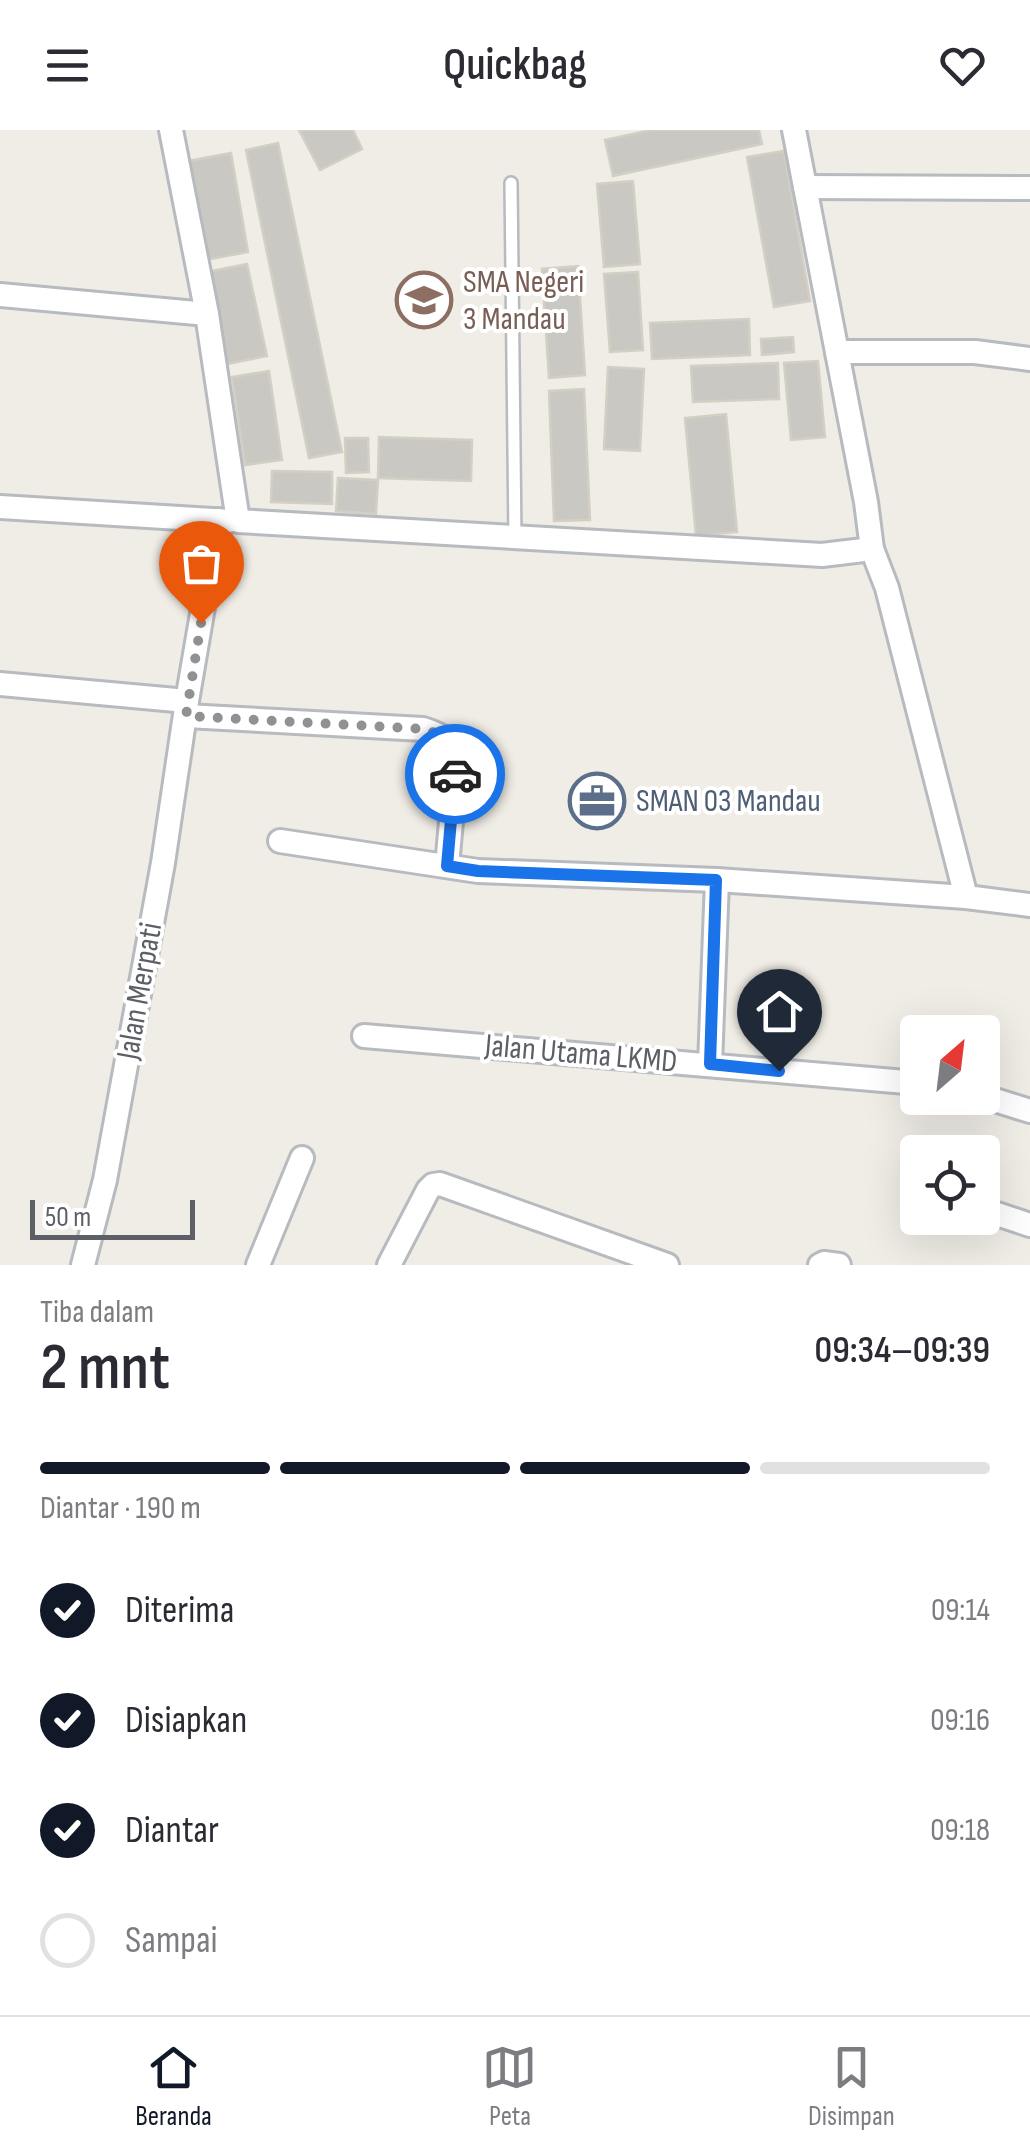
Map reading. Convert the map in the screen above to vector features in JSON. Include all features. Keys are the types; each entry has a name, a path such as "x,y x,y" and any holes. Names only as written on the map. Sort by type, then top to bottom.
{"street":[{"name":"Jalan Merpati","path":"84,1265 99,1208 163,863 186,708 228,521 206,314 171,130"},
{"path":"794,130 872,550 887,588 966,897"},
{"path":"805,187 1030,188"},
{"path":"0,295 206,314"},
{"path":"837,352 975,352 1030,359"},
{"path":"0,507 822,554 872,550"},
{"path":"0,684 186,708 424,729 441,735 451,742 457,755 447,866"},
{"path":"280,841 478,871 716,880 1030,905"},
{"path":"710,1064 716,880"},
{"name":"Jalan Utama LKMD","path":"364,1036 900,1082"},
{"path":"1000,1102 1030,1111"},
{"path":"258,1265 302,1158"},
{"path":"389,1265 428,1190 440,1184 667,1265"},
{"path":"1000,1215 1030,1225"}],"lane":[{"path":"512,182 515,538"}],"building":[{"path":"299,130 353,130 362,149 320,170"},
{"path":"651,130 759,130 762,144 613,176 605,140"},
{"path":"278,143 342,452 309,458 246,150"},
{"path":"784,151 810,301 774,307 747,157"},
{"path":"231,153 248,252 205,260 188,161"},
{"path":"633,181 640,264 604,267 597,184"},
{"path":"247,264 267,356 227,364 207,272"},
{"path":"578,266 585,375 549,378 542,269"},
{"path":"638,272 643,350 610,352 604,274"},
{"path":"749,319 750,355 652,359 650,323"},
{"path":"793,337 794,352 762,355 761,339"},
{"path":"818,361 825,437 791,440 784,363"},
{"path":"778,363 779,399 693,402 691,366"},
{"path":"608,367 644,369 640,451 604,449"},
{"path":"269,371 282,460 245,465 232,377"},
{"path":"584,389 590,520 554,521 549,391"},
{"path":"726,414 737,532 696,536 685,418"},
{"path":"379,437 472,440 471,481 378,478"},
{"path":"345,438 368,438 369,472 346,473"},
{"path":"272,471 332,472 332,504 271,502"},
{"path":"338,478 378,480 376,514 336,511"}],"way so far":[{"path":"201,623 186,716 424,729 451,742 457,755 455,774"}],"place":[{"name":"SMA Negeri 3 Mandau","path":"424,300"},
{"name":"SMAN 03 Mandau","path":"597,801"}],"route":[{"path":"455,774 447,866 478,871 716,880 710,1064 779,1071"}]}
